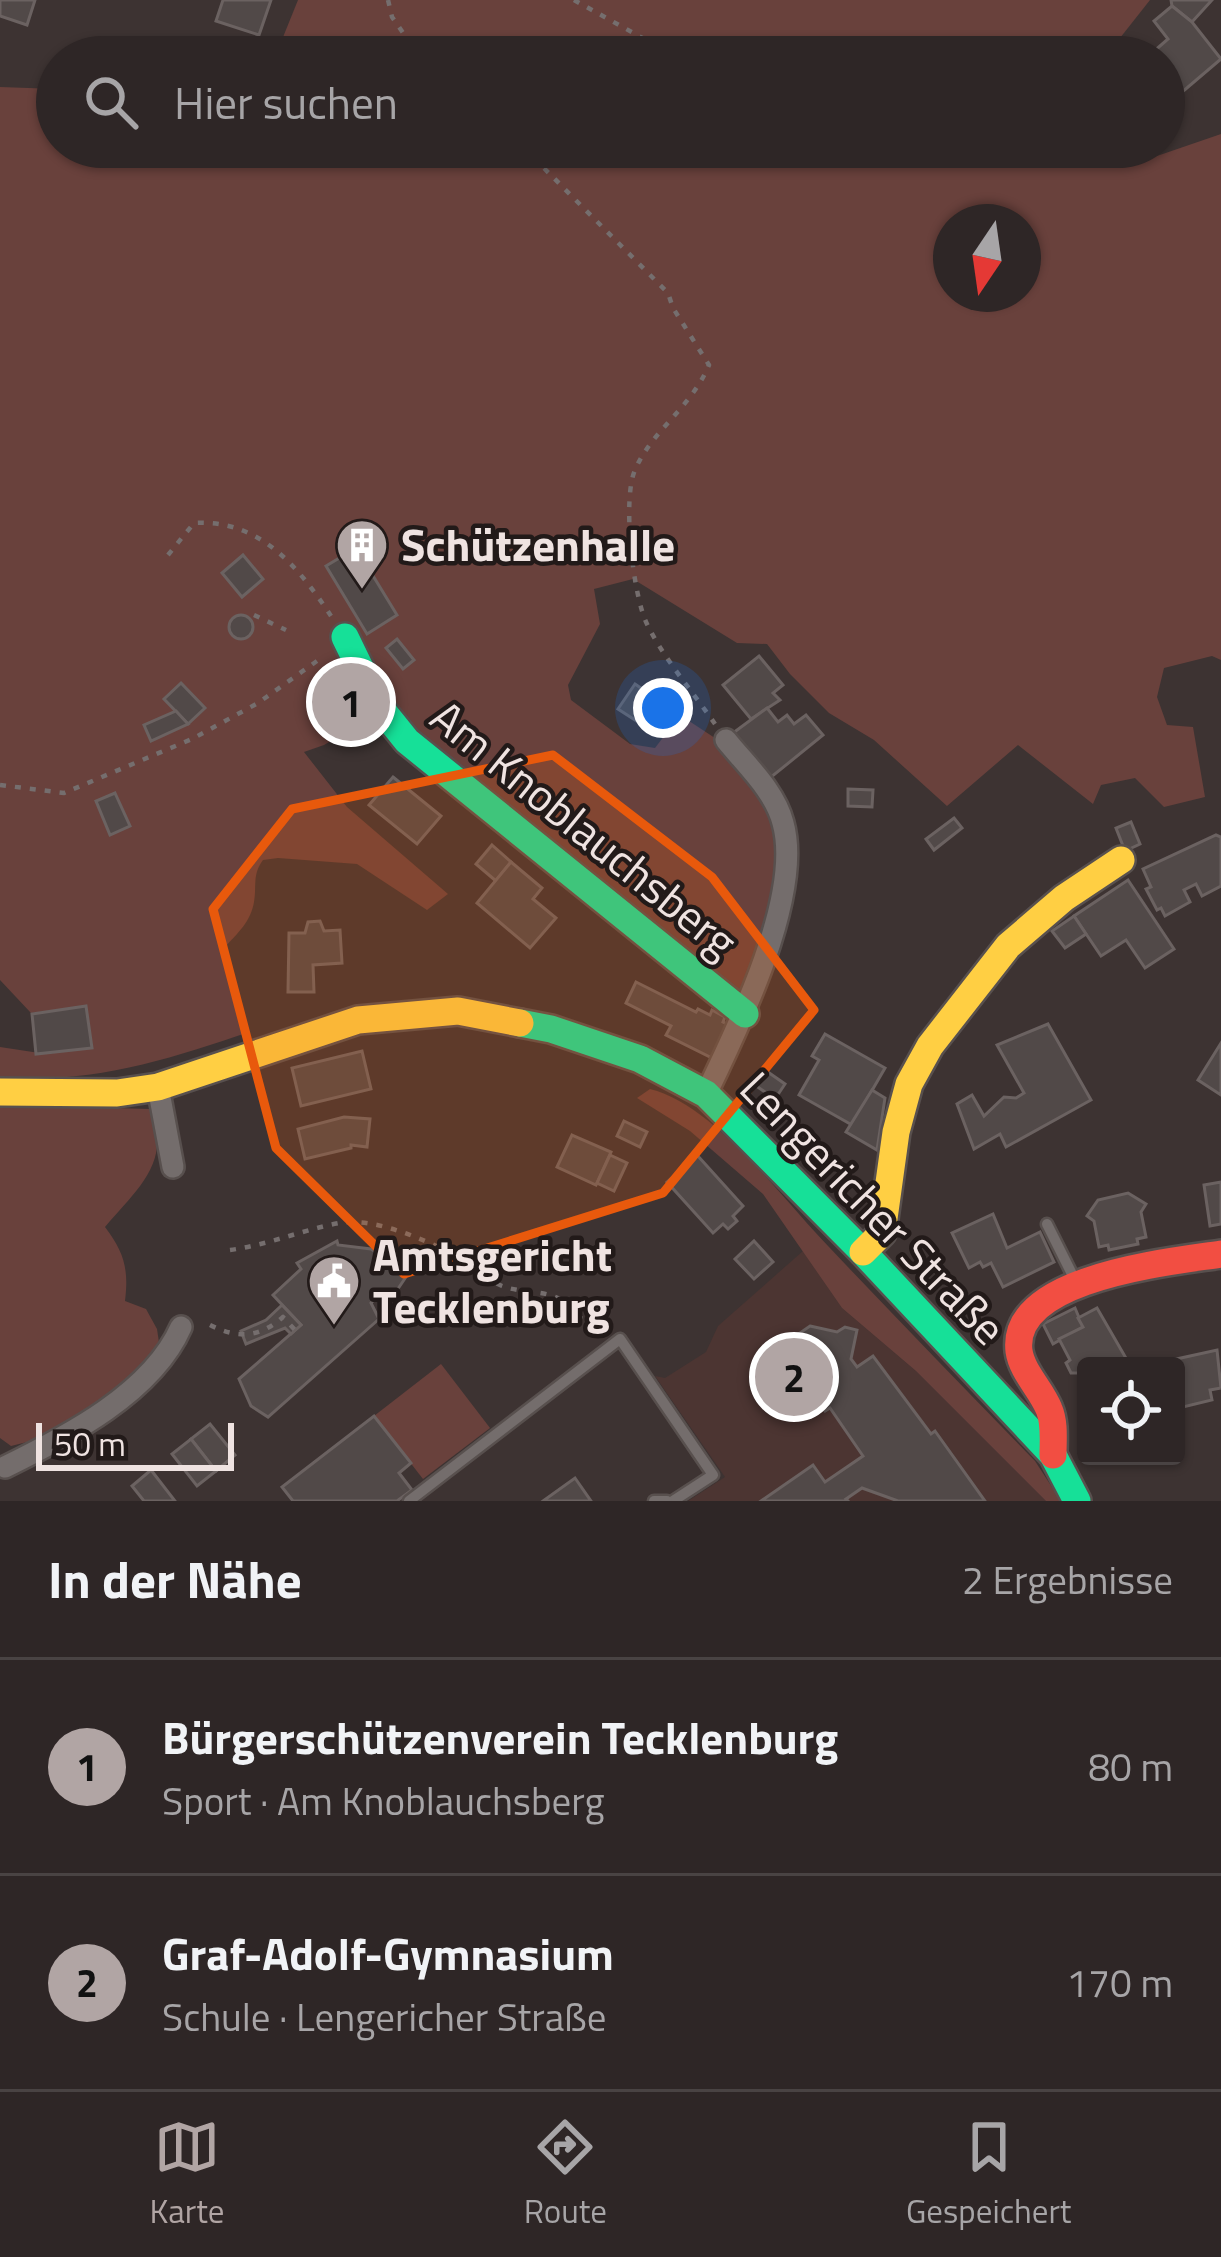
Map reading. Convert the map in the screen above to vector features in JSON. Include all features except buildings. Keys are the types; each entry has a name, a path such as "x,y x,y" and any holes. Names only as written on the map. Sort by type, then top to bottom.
{"street":[{"name":"Am Knoblauchsberg","path":"345,638 378,705 406,741 745,1014"},
{"path":"706,1094 745,1014 784,890 788,856 783,822 771,796 726,740"},
{"path":"863,1252 883,1233 894,1193 896,1132 909,1084 930,1046 1008,946 1064,898 1121,860"},
{"name":"Lengericher Straße","path":"0,1092 117,1094 158,1087 358,1020 458,1011 550,1029 640,1059 706,1094 863,1252 1053,1455 1077,1501"},
{"path":"158,1087 173,1167"},
{"path":"1053,1455 1052,1418 1019,1352 1018,1333 1037,1306 1103,1275 1221,1254"},
{"path":"7,1470 77,1431 167,1358 181,1327"}],"lane":[{"path":"1047,1224 1077,1284"},
{"path":"409,1501 620,1339 713,1475 670,1501 654,1501"}],"path":[{"path":"388,0 392,17 405,36"},
{"path":"574,0 639,36"},
{"path":"544,168 668,292 709,365 700,388 633,472 628,514 645,622 726,740"},
{"path":"0,784 64,793 258,703 305,673 345,638 288,561 258,534 220,522 194,523 168,555"},
{"path":"254,615 286,630"},
{"path":"230,1250 263,1246 343,1222 396,1231 456,1256 502,1286 554,1295 571,1306 576,1316 610,1329 620,1339"},
{"path":"210,1325 243,1337 271,1328 283,1317 295,1330"}],"highlighted area":[{"path":"553,755 712,877 814,1010 663,1193 404,1274 276,1148 213,909 292,809"}],"shaded area":[{"path":"298,0 1150,0 1122,36 283,36"},
{"path":"0,87 36,88 36,168 1185,168 1185,146 1221,134 1221,660 1212,656 1164,668 1157,697 1167,725 1193,727 1205,797 1164,807 1135,778 1101,785 1093,804 1018,745 947,806 874,740 829,713 767,644 737,643 633,579 594,589 600,624 568,685 571,700 630,744 655,748 680,715 724,744 779,822 778,903 742,1007 382,712 304,752 347,807 448,894 427,910 357,864 263,860 250,915 225,947 249,1032 158,1061 96,1074 0,1077 0,1047 46,1054 93,1048 86,1006 31,1013 0,980"},
{"path":"650,1089 699,1114 747,1156 1035,1461 1061,1501 1046,1501 916,1371 842,1308 763,1194 690,1131 637,1098"},
{"path":"0,1105 150,1109 157,1144 148,1174 105,1227 124,1261 125,1301 146,1309 157,1329 160,1349 149,1366 51,1436 11,1446 0,1438"},
{"path":"803,1251 842,1308 916,1371 1046,1501 688,1501 725,1477 655,1376 665,1378 706,1352 718,1326"},
{"path":"441,1364 490,1428 423,1479 374,1416"}],"traffic: fast":[{"path":"345,637 378,705 407,741 745,1014"},
{"path":"520,1023 640,1059 706,1094 863,1252 1053,1455 1077,1501"}],"traffic: slow":[{"path":"863,1252 882,1233 896,1132 909,1084 930,1046 1008,946 1064,898 1121,860"},
{"path":"0,1092 117,1093 158,1087 358,1020 458,1011 520,1023"}],"traffic: jam":[{"path":"1053,1455 1051,1414 1019,1351 1023,1326 1040,1306 1098,1278 1221,1254"}],"place":[{"name":"Schützenhalle","path":"362,591"},
{"name":"Bürgerschützenverein Tecklenburg","path":"351,702"},
{"name":"Amtsgericht Tecklenburg","path":"334,1327"},
{"name":"Graf-Adolf-Gymnasium","path":"794,1377"}]}
